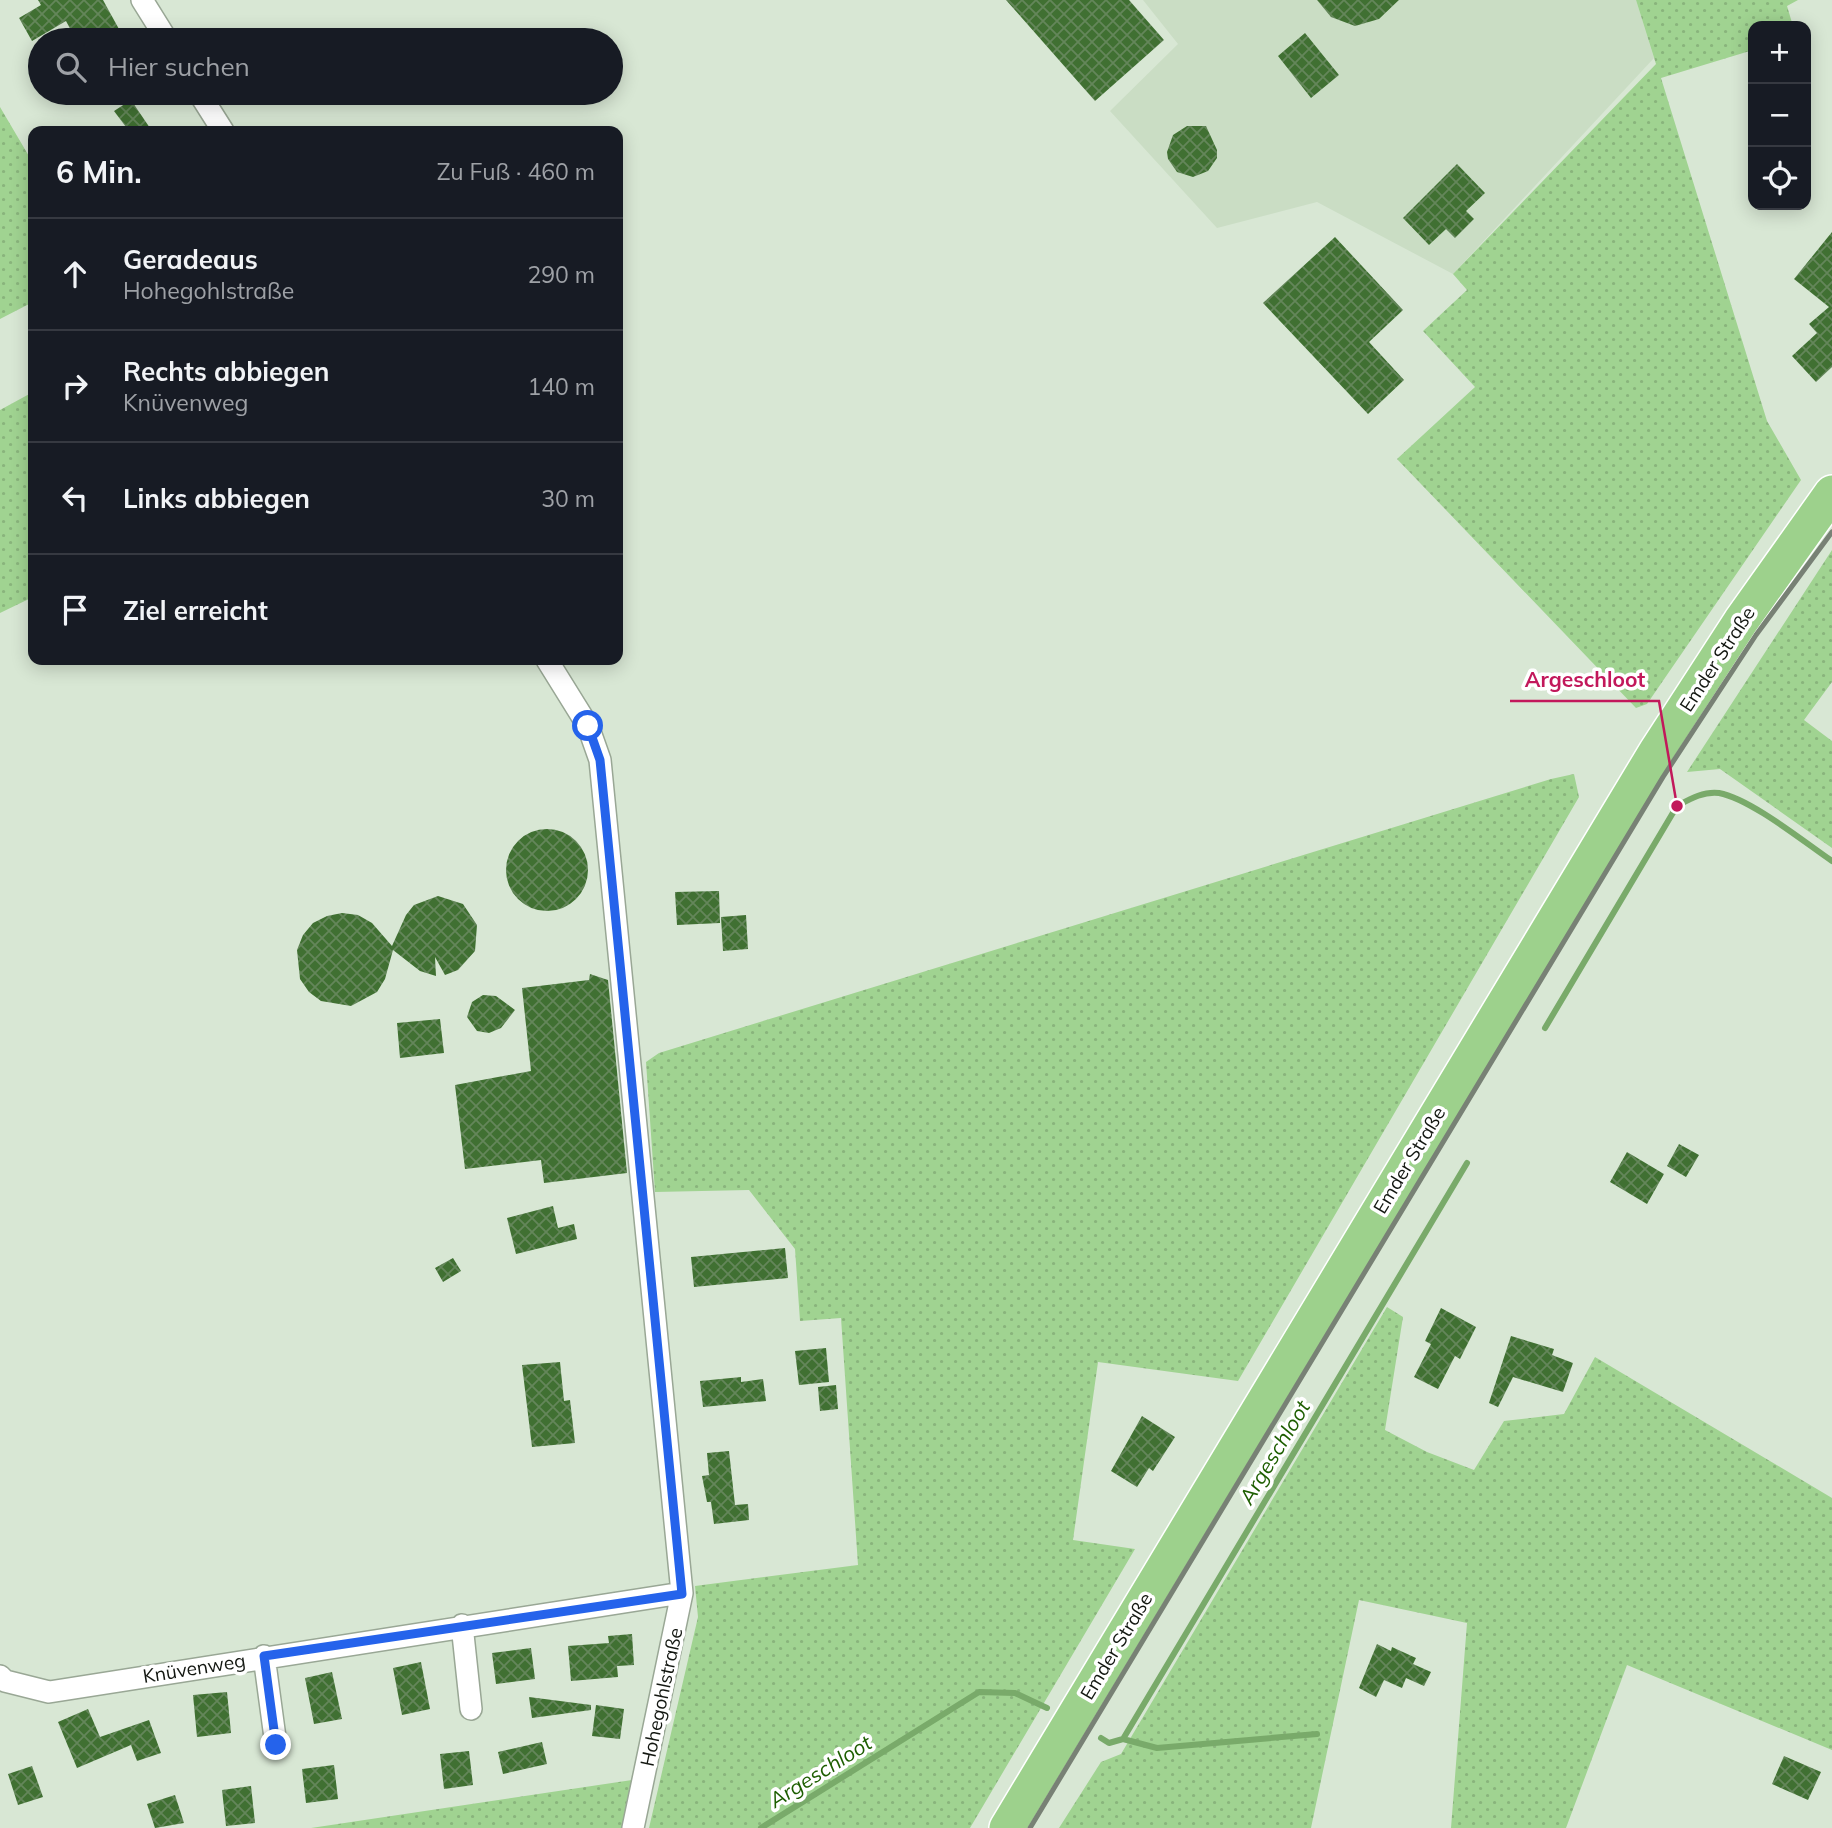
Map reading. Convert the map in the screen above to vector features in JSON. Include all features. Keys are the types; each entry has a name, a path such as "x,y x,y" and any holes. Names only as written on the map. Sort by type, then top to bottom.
{"main road":[{"name":"Emder Straße","path":"1007,1828 1656,752 1741,621 1829,497"}],"street":[{"path":"142,0 160,28"},
{"path":"207,105 220,126"},
{"name":"Hohegohlstraße","path":"550,665 588,726 600,760 682,1594 633,1828"},
{"name":"Knüvenweg","path":"0,1676 5,1681 49,1692 462,1625 682,1594"},
{"path":"462,1625 471,1709"},
{"path":"264,1656 276,1745"}],"shaded area":[{"path":"1143,0 1636,0 1654,58 1453,274 1317,202 1217,228 1110,111 1178,44"}],"green space":[{"path":"1636,0 1798,0 1787,6 1792,21 1748,21 1748,52 1661,78 1767,421 1801,480 1647,704 1636,708 1397,459 1475,387 1423,331 1467,290 1453,274 1656,64"},
{"path":"0,107 28,155 28,305 0,319"},
{"path":"28,395 28,599 0,613 0,410"},
{"path":"1832,550 1832,682 1804,720 1832,741 1832,848 1720,769 1687,772"},
{"path":"1574,774 1579,797 1238,1381 1098,1362 1073,1540 1135,1549 970,1828 649,1828 698,1617 695,1586 858,1565 841,1318 800,1321 795,1249 749,1190 655,1192 646,1062 659,1053"},
{"path":"1387,1307 1403,1317 1385,1430 1427,1452 1474,1470 1504,1421 1564,1414 1595,1357 1832,1498 1832,1750 1627,1665 1566,1828 1451,1828 1467,1623 1359,1600 1311,1828 1059,1828 1101,1762 1121,1754"},
{"path":"632,1780 622,1828 311,1828"}],"building":[{"path":"38,0 103,0 118,28 70,28 66,21 54,28 28,28 28,34 19,18 41,5"},
{"path":"1006,0 1129,0 1164,40 1095,101"},
{"path":"1317,0 1399,0 1379,19 1355,26 1331,17"},
{"path":"1305,33 1339,75 1311,98 1278,56"},
{"path":"123,105 134,105 149,126 125,126 114,111"},
{"path":"1187,126 1206,126 1217,150 1217,158 1208,171 1193,177 1177,172 1168,159 1167,152 1173,135"},
{"path":"1457,164 1485,193 1466,211 1474,219 1455,238 1446,229 1429,245 1403,218"},
{"path":"1832,232 1832,367 1816,382 1792,356 1817,333 1809,324 1829,307 1794,279"},
{"path":"1335,237 1403,310 1369,342 1404,380 1368,414 1263,303"},
{"path":"547,829 563,833 576,841 584,854 588,870 584,886 576,899 563,907 547,911 531,907 518,899 510,886 506,870 510,854 518,841 531,833"},
{"path":"719,891 720,923 677,925 675,892"},
{"path":"438,896 463,904 477,925 475,951 458,970 445,975 435,957 436,976 420,971 393,950 385,979 377,992 351,1006 321,1001 309,992 300,979 297,950 303,935 313,923 342,913 358,915 372,923 392,946 406,915 414,905"},
{"path":"746,915 748,949 723,951 721,917"},
{"path":"590,974 608,980 627,1173 544,1183 541,1160 465,1169 455,1085 531,1071 522,988 589,980"},
{"path":"483,995 496,996 515,1010 501,1028 489,1033 477,1031 467,1017 472,1002"},
{"path":"440,1019 444,1053 400,1058 397,1023"},
{"path":"1679,1144 1699,1155 1686,1177 1667,1166"},
{"path":"1627,1152 1664,1174 1647,1204 1610,1182"},
{"path":"553,1206 558,1228 574,1224 577,1239 516,1254 507,1218"},
{"path":"785,1248 788,1278 694,1287 691,1257"},
{"path":"453,1258 461,1271 443,1282 435,1268"},
{"path":"1441,1308 1476,1327 1460,1359 1455,1356 1438,1389 1414,1377 1431,1344 1425,1341"},
{"path":"1511,1336 1554,1349 1552,1355 1573,1363 1563,1392 1513,1377 1498,1407 1489,1403"},
{"path":"826,1348 829,1382 799,1385 795,1351"},
{"path":"560,1362 564,1401 570,1400 575,1443 532,1447 522,1365"},
{"path":"741,1377 741,1382 763,1379 766,1401 703,1407 700,1381"},
{"path":"836,1385 838,1409 820,1411 818,1387"},
{"path":"1142,1416 1175,1437 1153,1471 1149,1468 1137,1487 1111,1471"},
{"path":"729,1451 735,1505 748,1504 749,1520 714,1524 711,1502 707,1502 702,1476 709,1475 707,1453"},
{"path":"632,1634 634,1665 617,1666 618,1677 571,1681 568,1646 609,1643 608,1636"},
{"path":"1377,1644 1391,1651 1392,1647 1416,1658 1413,1664 1431,1672 1424,1686 1406,1678 1402,1688 1384,1680 1376,1697 1359,1688"},
{"path":"531,1648 535,1679 496,1684 492,1653"},
{"path":"421,1662 430,1709 402,1715 393,1668"},
{"path":"332,1672 342,1719 314,1724 305,1678"},
{"path":"227,1692 231,1733 197,1737 193,1695"},
{"path":"529,1697 591,1705 591,1710 532,1718"},
{"path":"596,1705 624,1709 620,1739 592,1736"},
{"path":"88,1709 100,1737 149,1720 161,1753 137,1761 131,1745 77,1768 58,1722"},
{"path":"542,1742 547,1764 503,1774 498,1752"},
{"path":"469,1751 473,1785 444,1789 440,1754"},
{"path":"1784,1756 1821,1772 1808,1800 1772,1784"},
{"path":"334,1765 338,1799 306,1803 302,1769"},
{"path":"32,1766 43,1797 18,1805 8,1774"},
{"path":"251,1786 255,1823 226,1826 222,1790"},
{"path":"175,1795 184,1823 155,1828 147,1804"}],"waterway":[{"name":"Argeschloot","path":"1545,1028 1677,806 1708,793 1732,797 1761,812 1832,861"},
{"name":"Argeschloot","path":"1101,1738 1109,1743 1123,1739 1467,1163"},
{"name":"Argeschloot","path":"761,1828 979,1692 1015,1693 1047,1708"},
{"path":"1123,1739 1157,1748 1317,1734"}],"railway":[{"path":"1030,1828 1663,777 1756,635 1832,532"}],"place":[{"name":"Argeschloot","path":"1677,806"}],"route":[{"path":"276,1745 264,1656 682,1594 600,760 588,726"}]}
